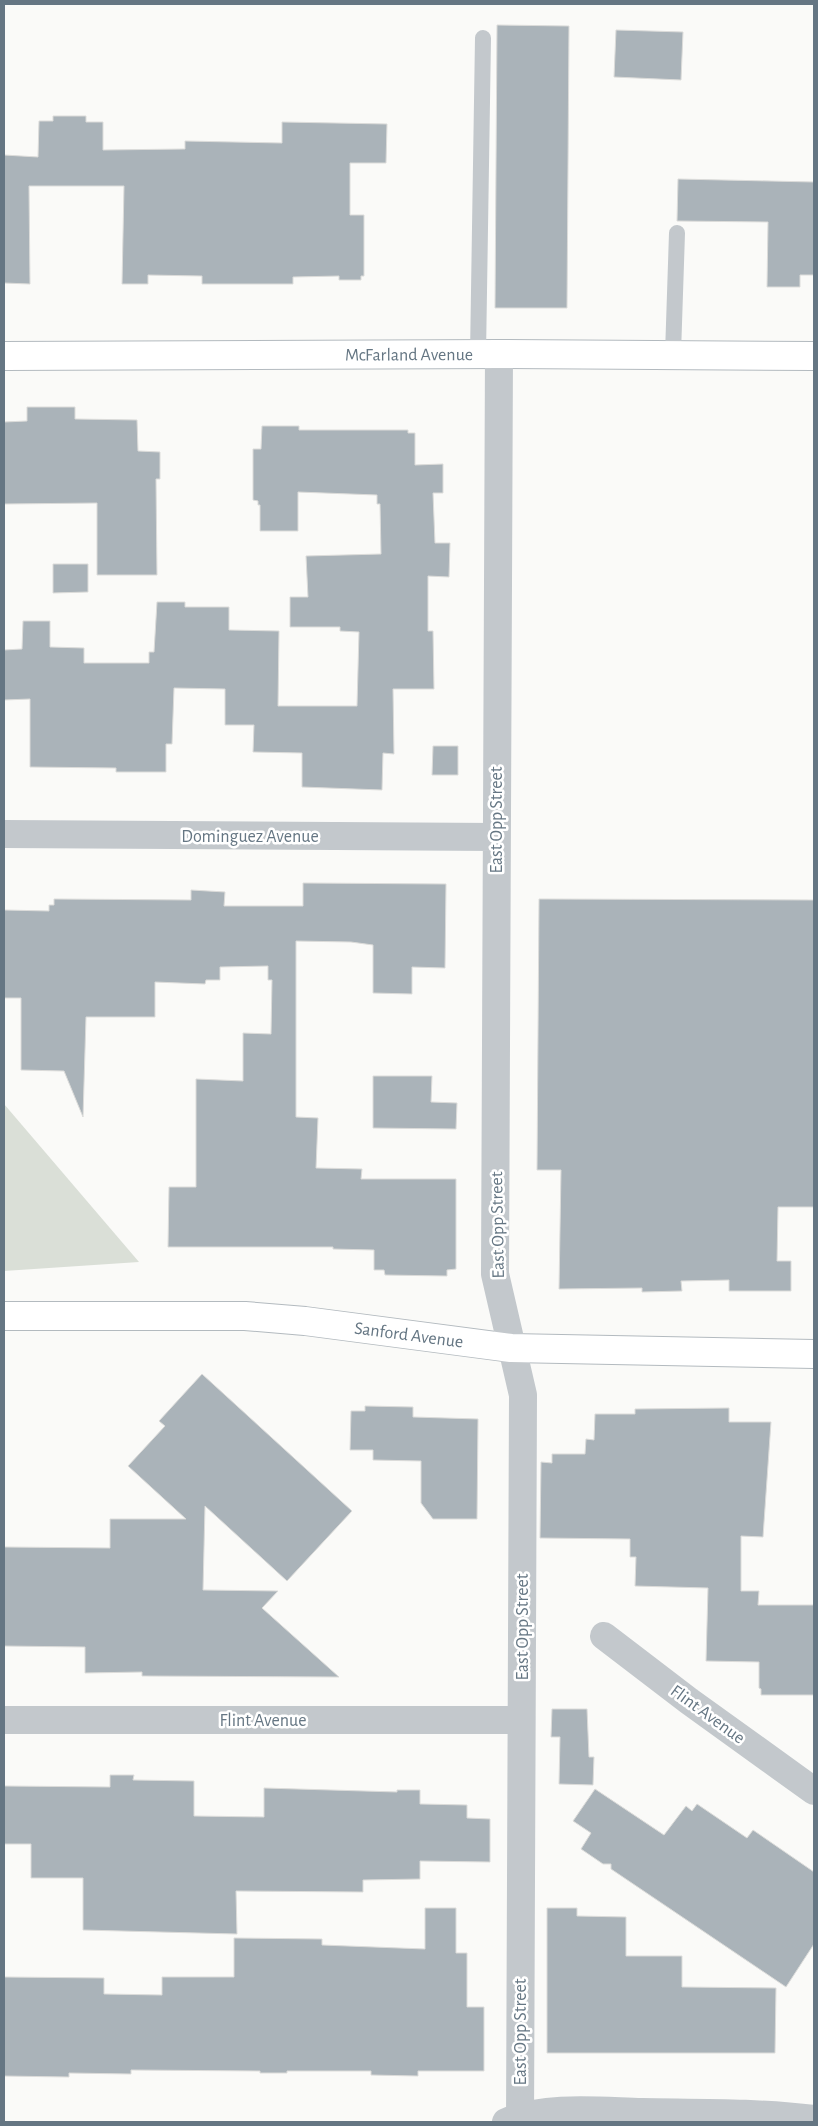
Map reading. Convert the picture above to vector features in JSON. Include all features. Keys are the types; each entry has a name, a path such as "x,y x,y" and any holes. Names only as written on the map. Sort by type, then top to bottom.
{"street":[{"name":"McFarland Avenue","path":"4,356 673,354 814,356"},
{"name":"East Opp Street","path":"488,355 496,837 495,1274 523,1395 522,1720 515,2120"},
{"name":"Dominguez Avenue","path":"4,834 496,837"},
{"name":"Sanford Avenue","path":"4,1316 245,1316 305,1320 511,1348 814,1354"},
{"name":"Flint Avenue","path":"604,1636 689,1701 814,1791"},
{"name":"Flint Avenue","path":"4,1720 522,1720"},
{"path":"515,2120 569,2111 770,2114 814,2120"}],"lane":[{"path":"483,38 488,355"},
{"path":"673,354 677,233"}],"shaded area":[{"path":"4,1104 139,1262 4,1271"}],"building":[{"path":"497,25 569,26 567,308 495,308"},
{"path":"616,30 683,32 681,80 614,77"},
{"path":"53,116 86,116 86,122 103,122 103,150 185,149 185,141 282,143 282,122 387,124 386,163 350,163 350,215 364,215 364,276 361,276 361,280 339,280 339,276 293,277 293,284 202,284 202,276 148,275 148,284 122,284 124,186 29,186 30,284 4,283 4,155 38,157 39,121 53,121"},
{"path":"678,179 814,182 814,275 800,275 800,287 767,287 768,222 677,221"},
{"path":"27,407 75,407 75,419 137,420 138,451 160,452 160,479 156,479 157,575 97,575 97,503 4,504 4,422 27,421"},
{"path":"262,426 299,426 299,430 408,430 408,433 415,433 415,465 443,464 443,493 433,493 435,543 450,543 449,577 428,576 428,631 433,631 434,689 393,689 394,754 383,753 382,790 302,787 302,753 253,752 254,725 225,725 225,689 174,688 172,744 166,744 166,772 116,772 116,768 30,767 30,699 4,700 4,650 22,649 23,621 50,621 50,647 84,648 84,663 149,663 149,652 154,652 157,602 185,602 185,607 229,607 229,630 279,631 278,706 357,706 359,632 340,631 340,627 290,627 290,597 308,597 306,556 381,554 380,504 377,504 377,495 298,492 298,531 260,531 260,505 258,505 258,501 253,500 253,449 261,449"},
{"path":"53,564 88,564 88,592 53,593"},
{"path":"433,746 458,746 458,775 432,775"},
{"path":"303,883 446,884 445,968 412,967 412,994 373,993 373,945 351,942 296,941 296,1117 318,1118 316,1168 362,1169 361,1179 456,1179 456,1269 447,1270 447,1276 385,1275 384,1270 374,1270 374,1250 333,1249 333,1247 168,1247 169,1187 196,1187 196,1079 243,1081 243,1033 271,1034 272,980 268,980 268,966 220,967 220,980 206,980 205,984 155,982 155,1017 86,1017 83,1117 64,1071 21,1070 21,998 4,998 4,910 49,911 49,905 54,905 54,899 191,900 191,890 225,892 224,906 303,906"},
{"path":"539,899 814,900 814,1207 778,1207 777,1261 791,1261 791,1291 729,1291 729,1280 681,1281 682,1291 642,1292 642,1288 559,1289 561,1170 537,1170"},
{"path":"373,1076 432,1076 431,1102 457,1103 456,1129 373,1128"},
{"path":"202,1374 352,1511 287,1581 205,1506 203,1590 278,1591 262,1608 339,1677 142,1676 142,1672 85,1673 85,1647 4,1646 4,1547 110,1548 110,1519 186,1519 128,1466 165,1426 159,1421"},
{"path":"365,1406 413,1407 413,1417 478,1419 477,1519 433,1519 421,1503 421,1461 373,1460 373,1450 350,1450 351,1411 365,1411"},
{"path":"729,1408 729,1422 771,1422 763,1537 741,1536 741,1591 759,1591 758,1605 814,1605 814,1695 761,1695 761,1689 759,1688 759,1662 706,1661 708,1588 635,1586 636,1557 630,1557 630,1539 540,1538 541,1462 552,1463 552,1454 585,1454 586,1439 594,1440 595,1414 635,1414 635,1409"},
{"path":"552,1709 587,1709 589,1757 594,1757 593,1785 559,1784 560,1737 551,1737"},
{"path":"110,1775 134,1775 133,1780 194,1781 194,1816 264,1817 264,1788 397,1792 397,1790 420,1790 420,1804 467,1805 467,1818 490,1819 490,1862 420,1861 420,1879 363,1880 363,1892 236,1891 237,1934 83,1930 83,1878 31,1878 31,1844 4,1844 4,1786 110,1787"},
{"path":"595,1789 664,1835 686,1806 692,1811 697,1804 747,1838 753,1830 814,1872 814,1944 786,1987 611,1869 611,1864 603,1864 581,1849 591,1833 573,1821"},
{"path":"425,1908 456,1908 456,1953 467,1953 467,2007 484,2007 484,2071 418,2071 418,2076 371,2075 371,2071 287,2071 287,2073 260,2073 260,2071 131,2070 131,2074 69,2073 69,2077 4,2076 4,1977 104,1978 104,1994 162,1995 162,1977 234,1977 234,1938 322,1939 322,1945 425,1949"},
{"path":"547,1908 577,1908 577,1916 626,1917 626,1956 682,1956 682,1987 776,1988 775,2053 547,2053"}]}
